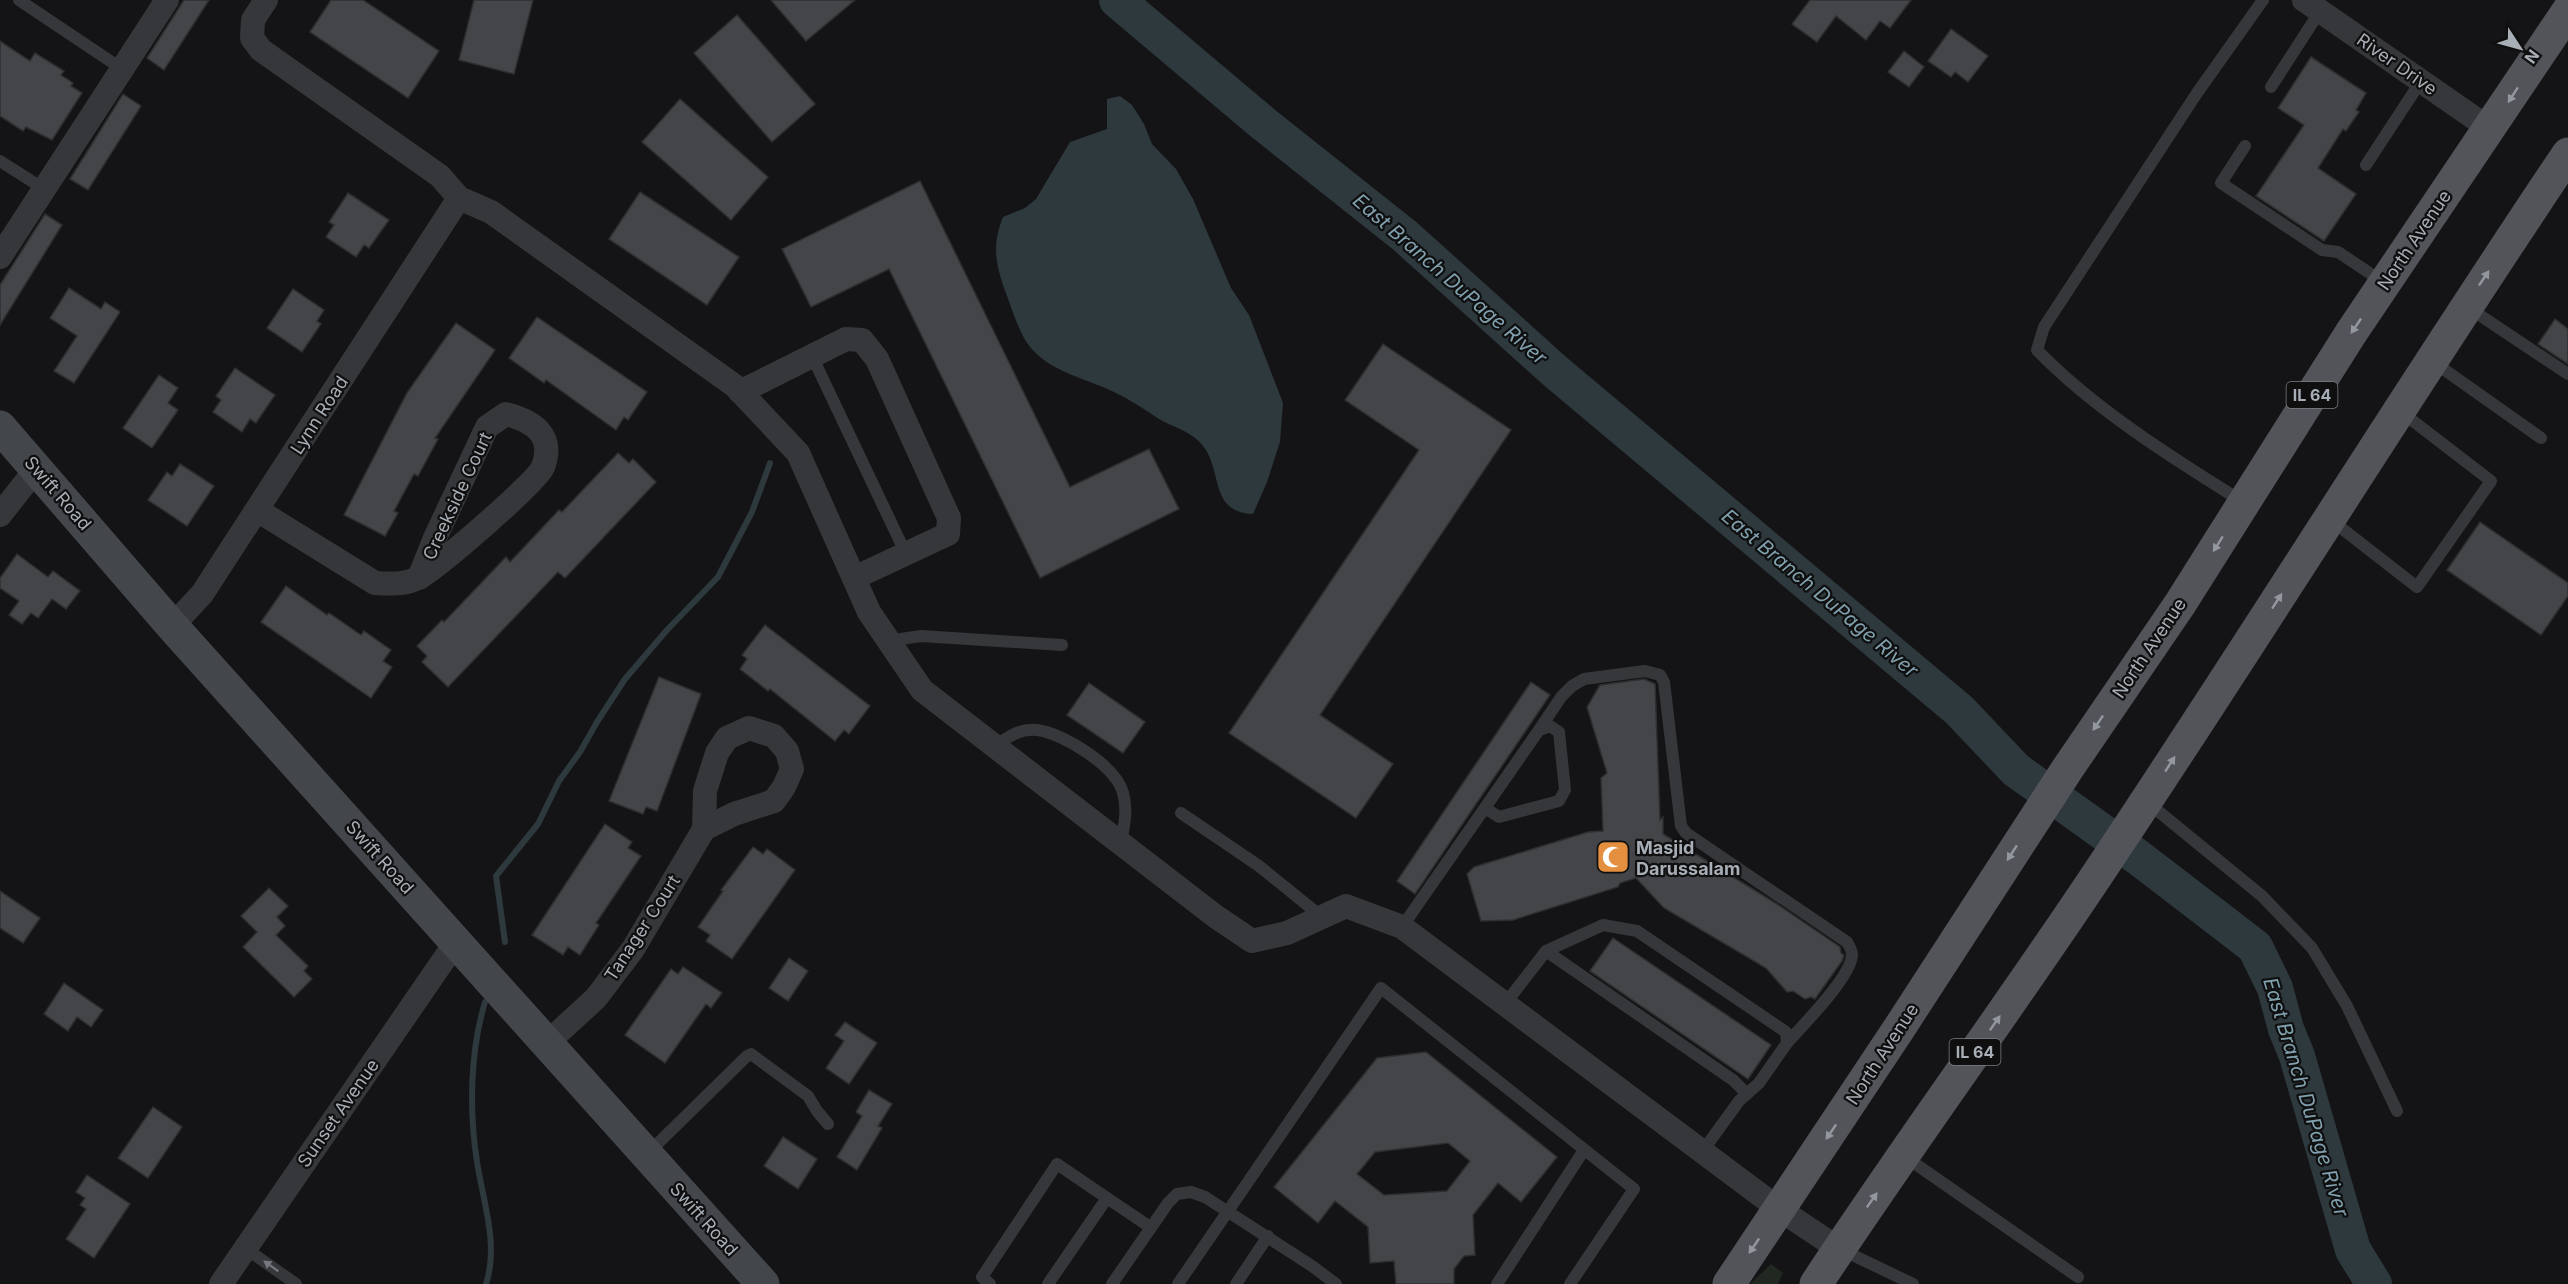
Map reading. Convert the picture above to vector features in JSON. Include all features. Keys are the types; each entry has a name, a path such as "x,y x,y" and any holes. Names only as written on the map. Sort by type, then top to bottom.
{"main road":[{"name":"North Avenue","path":"1729,1284 2052,793 2180,604 2385,284 2568,11"},
{"name":"IL 64","path":"1816,1284 2119,843 2330,520 2466,306 2566,160"}],"street":[{"path":"0,257 167,0"},
{"path":"267,0 254,20 252,38 261,50 440,176 459,198 490,212 741,392 798,453 869,612 922,690 1252,941 1287,933 1346,906 1402,927 1779,1209 1839,1249"},
{"name":"River Drive","path":"2312,6 2490,129"},
{"name":"Lynn Road","path":"172,626 196,603 459,198"},
{"path":"741,392 846,339 862,340 877,359 949,518 948,534 854,578"},
{"name":"Creekside Court","path":"257,510 375,583 396,585 419,578 483,527 542,470 547,452 543,436 527,419 506,414 487,427 435,538 419,578"},
{"name":"Swift Road","path":"0,427 172,626 763,1284"},
{"path":"0,515 37,468"},
{"name":"Tanager Court","path":"546,1044 596,998 633,949 704,829"},
{"name":"Sunset Avenue","path":"221,1284 456,942"}],"lane":[{"path":"19,0 122,69"},
{"path":"2244,503 2159,448 2060,373 2037,350 2044,327 2197,93 2263,0"},
{"path":"2271,87 2312,6"},
{"path":"2366,165 2421,81"},
{"path":"2245,146 2221,183 2322,250 2338,252 2385,284"},
{"path":"0,161 44,189"},
{"path":"2466,306 2568,374"},
{"path":"813,356 845,429 906,554"},
{"path":"2431,360 2541,438"},
{"path":"2330,520 2417,586 2491,481 2399,411"},
{"path":"888,640 921,636 1062,645"},
{"path":"1402,927 1562,697 1572,686 1584,680 1646,671 1660,675 1664,682 1681,826 1686,833 1847,942 1852,953 1851,960 1838,983 1787,1043 1759,1083 1739,1101 1702,1152"},
{"path":"1485,808 1499,817 1559,801 1565,790 1559,732 1550,726 1539,730"},
{"path":"995,746 1017,732 1036,730 1062,738 1107,768 1123,791 1126,813 1121,843"},
{"path":"2146,801 2262,896 2312,948 2347,1006 2397,1111"},
{"path":"1181,813 1259,866 1322,917"},
{"path":"1505,1004 1546,951 1603,925 1637,931 1786,1032 1787,1043"},
{"path":"1546,951 1732,1080 1747,1094"},
{"path":"1178,1284 1226,1210 1381,988 1634,1189 1570,1284"},
{"path":"646,1155 751,1054 808,1096 828,1124"},
{"path":"1497,1284 1584,1150"},
{"path":"1903,1155 2078,1277"},
{"path":"990,1284 982,1277 1058,1164 1150,1227"},
{"path":"1112,1284 1150,1227 1177,1194 1191,1192 1205,1197 1268,1236 1336,1284"},
{"path":"1048,1284 1107,1198"},
{"path":"1236,1284 1268,1236"},
{"path":"245,1248 296,1284"},
{"path":"1839,1249 1913,1284"}],"shaded area":[{"path":"1120,96 1132,105 1144,124 1152,144 1176,169 1193,199 1231,288 1249,315 1283,403 1280,442 1267,482 1253,514 1238,511 1228,505 1222,495 1205,448 1191,435 1118,394 1064,371 1041,358 1024,338 1003,285 996,257 996,247 1003,217 1025,208 1036,199 1070,142 1107,129 1107,99"},
{"path":"1771,1264 1783,1273 1778,1284 1750,1284"}],"building":[{"path":"184,0 209,0 164,70 147,58"},
{"path":"331,0 363,0 439,51 408,98 310,32"},
{"path":"474,0 533,0 514,74 459,60"},
{"path":"771,0 855,0 806,41"},
{"path":"1810,0 1911,0 1890,28 1880,21 1866,40 1836,16 1817,42 1792,24"},
{"path":"737,15 815,104 772,142 694,53"},
{"path":"1951,29 1988,56 1968,82 1955,72 1951,77 1928,61"},
{"path":"0,41 30,61 35,53 64,71 61,75 73,83 71,86 82,93 52,140 26,127 23,131 0,116"},
{"path":"1904,51 1924,67 1909,87 1888,72"},
{"path":"2311,57 2366,93 2356,110 2359,112 2346,131 2343,129 2318,168 2356,194 2324,241 2256,196 2304,125 2278,108"},
{"path":"123,94 141,106 88,190 70,179"},
{"path":"680,99 768,177 731,220 642,142"},
{"path":"920,181 1070,487 1149,449 1179,509 1040,578 889,269 811,307 782,249"},
{"path":"640,192 739,257 707,305 609,239"},
{"path":"348,193 389,220 369,248 364,245 356,257 326,237 334,225 329,222"},
{"path":"45,214 62,225 0,325 0,285"},
{"path":"69,288 101,309 105,302 120,312 74,383 54,371 77,336 50,318"},
{"path":"293,289 324,310 317,321 321,324 302,352 267,328"},
{"path":"537,317 647,392 628,420 624,417 616,430 546,380 544,383 509,358"},
{"path":"2555,319 2568,329 2568,364 2538,344"},
{"path":"456,323 495,350 435,438 438,439 418,476 414,474 394,511 398,513 385,536 344,515 407,393"},
{"path":"1383,344 1511,430 1320,715 1393,764 1356,818 1229,733 1419,450 1345,400"},
{"path":"235,368 275,395 256,423 250,419 242,432 213,412 221,400 216,396"},
{"path":"159,375 178,388 168,403 178,410 152,448 123,428"},
{"path":"618,453 629,463 633,459 656,482 565,578 558,572 448,687 422,662 427,656 417,646 442,620 444,622 506,557 510,562"},
{"path":"180,464 214,486 187,526 148,500 167,472 172,476"},
{"path":"2480,522 2568,583 2568,596 2541,635 2447,570"},
{"path":"17,554 48,577 53,571 80,591 66,609 52,599 38,618 31,613 22,624 9,615 19,601 0,588 0,578"},
{"path":"286,586 327,615 329,613 361,635 364,631 391,650 383,661 392,667 371,698 261,622"},
{"path":"765,625 870,706 849,734 844,730 835,741 770,689 768,691 740,669 747,659 742,655"},
{"path":"659,677 701,694 657,811 646,807 643,814 609,801"},
{"path":"1644,679 1655,684 1660,820 1663,817 1663,834 1777,904 1840,947 1844,955 1842,961 1815,999 1811,997 1805,999 1793,991 1787,992 1766,968 1664,908 1636,878 1620,883 1618,887 1513,920 1481,921 1467,874 1474,867 1588,832 1603,831 1601,778 1607,773 1587,707 1600,685"},
{"path":"1531,682 1550,695 1415,894 1397,881"},
{"path":"1089,683 1145,722 1123,753 1067,715"},
{"path":"605,824 632,842 628,848 641,856 596,923 599,925 580,955 568,947 563,955 532,935"},
{"path":"753,847 763,854 767,849 795,870 732,959 706,941 710,935 698,927 723,891 721,890"},
{"path":"269,888 288,906 277,917 285,926 276,935 308,966 304,971 312,979 294,997 243,947 257,932 241,916"},
{"path":"0,891 40,918 23,943 0,928"},
{"path":"1613,938 1771,1045 1748,1079 1590,971"},
{"path":"789,958 808,971 788,1001 769,988"},
{"path":"683,967 722,993 711,1008 706,1004 665,1063 625,1035 671,969 678,974"},
{"path":"64,983 103,1010 91,1027 77,1017 68,1031 44,1014"},
{"path":"845,1022 877,1043 849,1084 826,1068 844,1041 835,1035"},
{"path":"1426,1052 1557,1157 1521,1202 1498,1183 1473,1215 1475,1255 1464,1256 1454,1269 1454,1284 1396,1284 1394,1261 1370,1263 1368,1227 1335,1201 1318,1223 1274,1187 1377,1058","holes":["1448,1143 1470,1161 1447,1191 1384,1195 1357,1174 1375,1152"]},
{"path":"869,1090 892,1104 878,1126 882,1128 857,1170 837,1157 862,1116 856,1112"},
{"path":"153,1107 182,1127 148,1178 118,1158"},
{"path":"783,1137 817,1159 798,1189 764,1166"},
{"path":"87,1175 130,1204 94,1258 66,1239 86,1209 80,1205 85,1198 76,1192"}],"waterway":[{"name":"East Branch DuPage River","path":"1117,0 1264,124 1405,236 1556,372 1959,710 2016,770 2139,858 2255,947 2275,988 2286,1029 2297,1056 2353,1250 2374,1284"},
{"path":"505,942 496,876 538,824 559,781 580,752 625,679 667,630 718,577 752,512 770,463"},
{"path":"485,1002 476,1041 472,1102 474,1142 490,1239 490,1269 486,1284"}],"place":[{"name":"Masjid Darussalam","path":"1613,857"}]}
